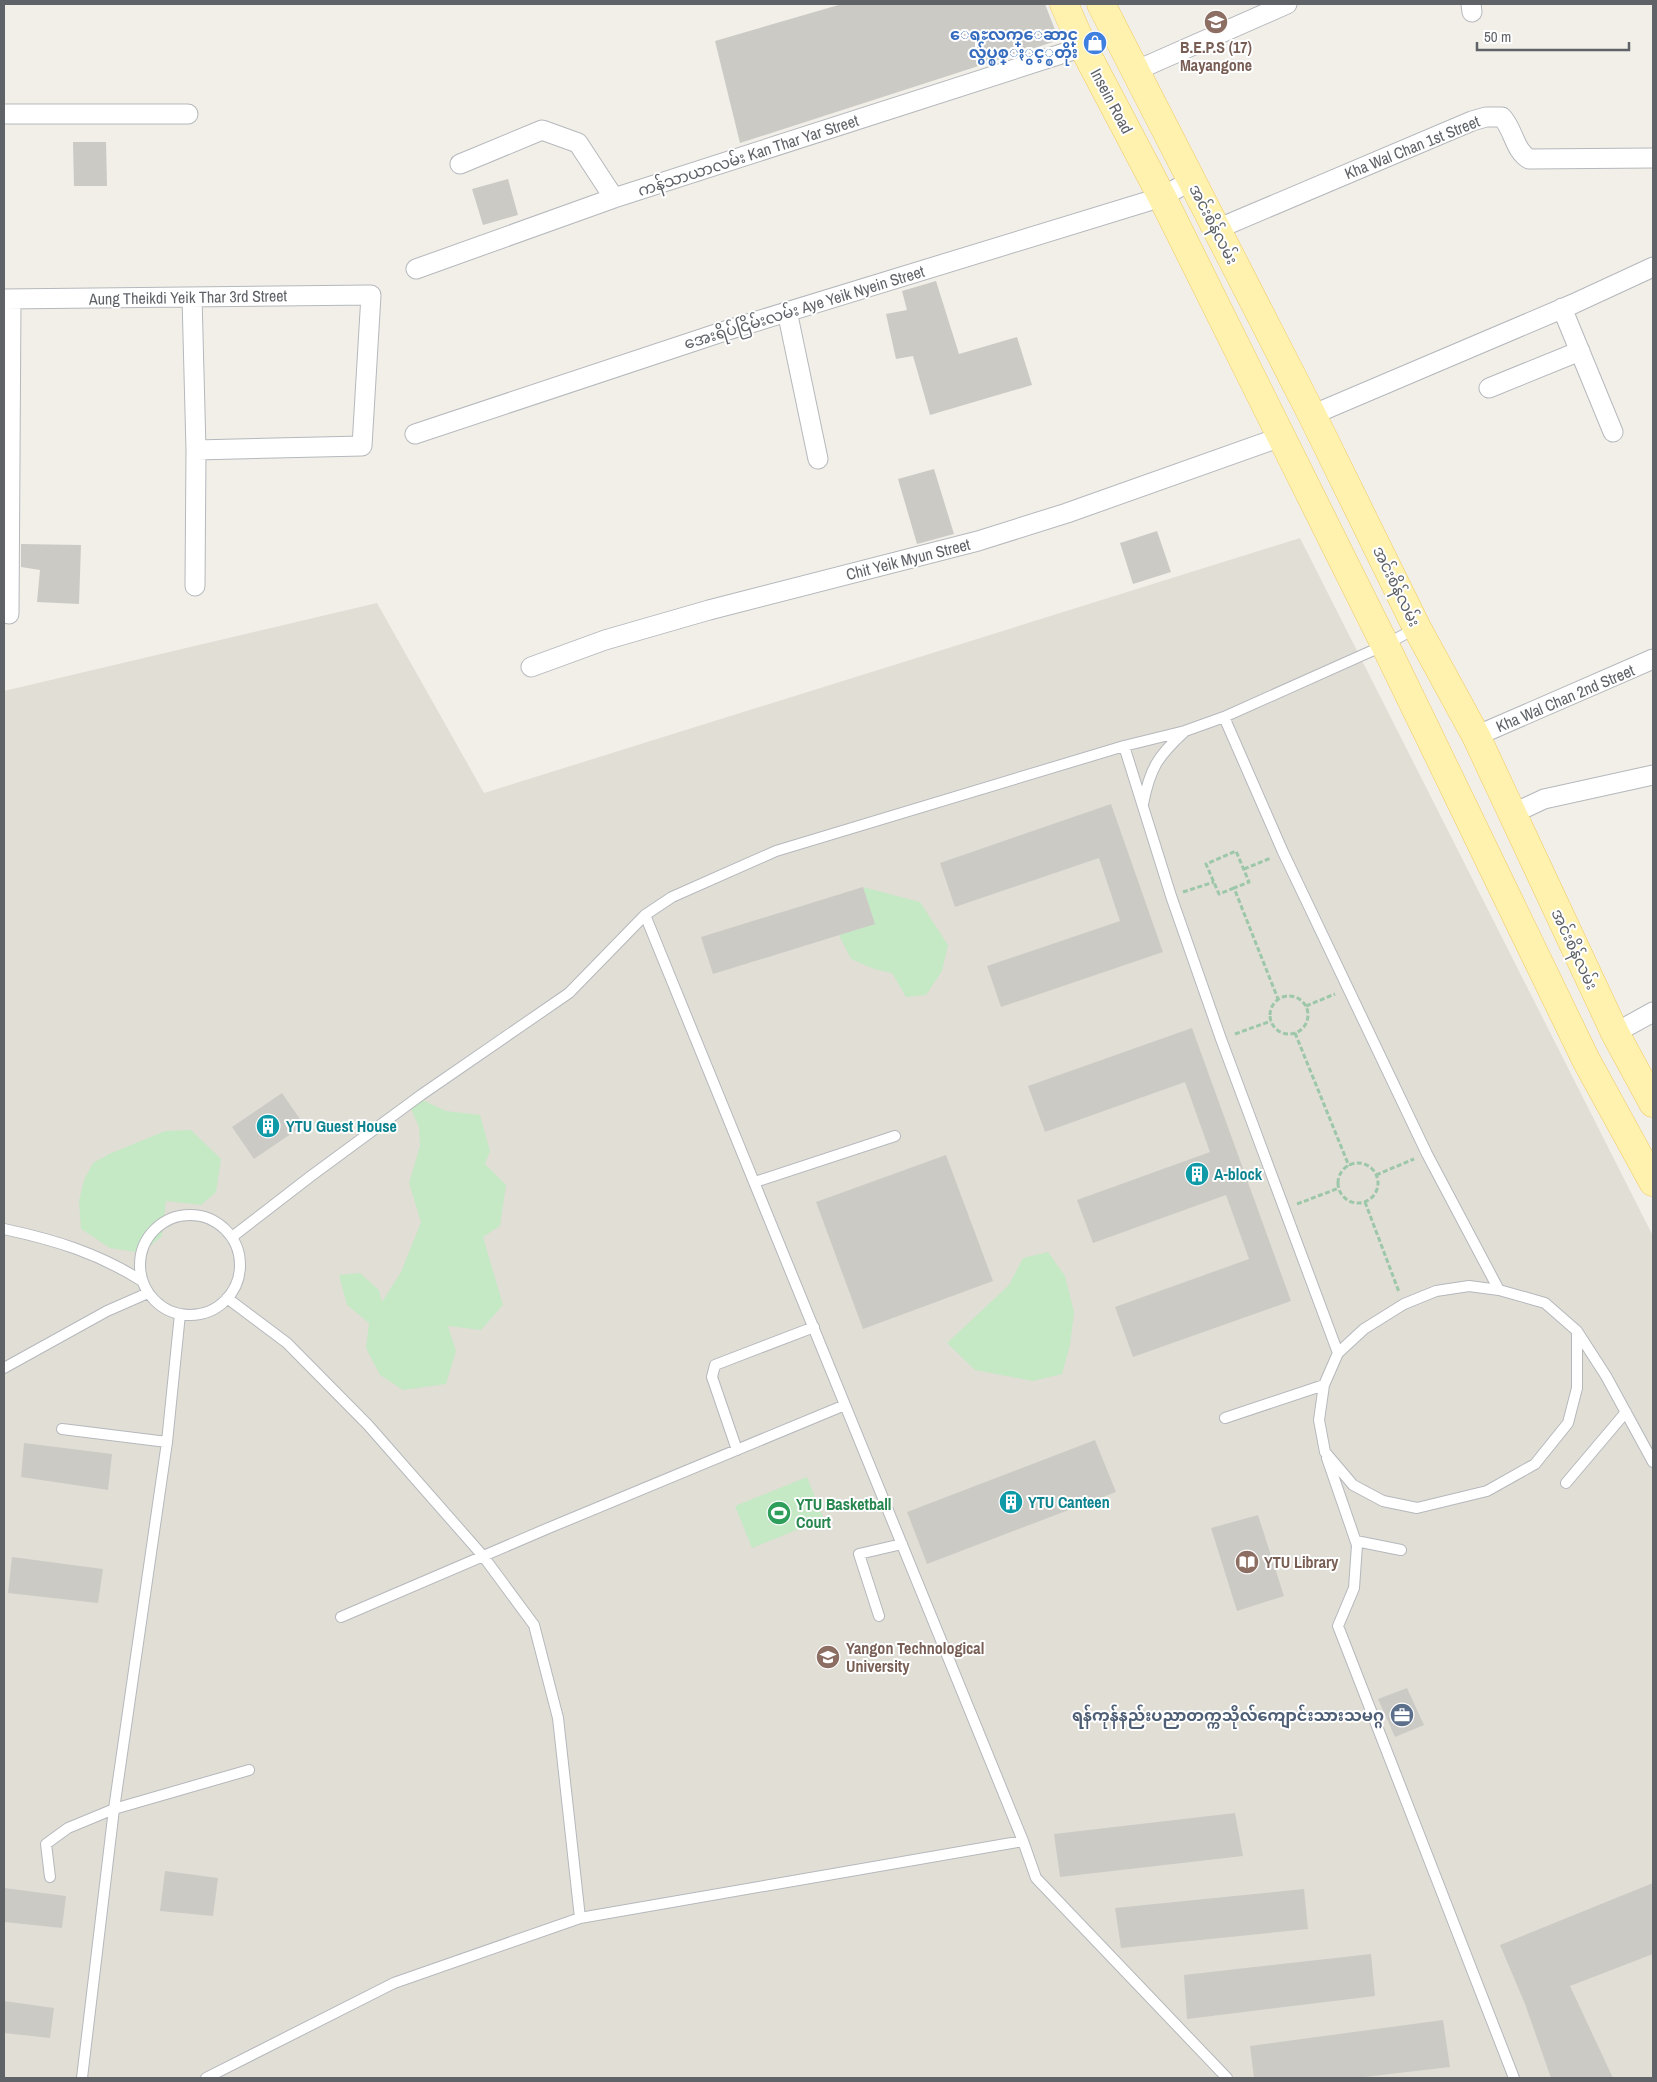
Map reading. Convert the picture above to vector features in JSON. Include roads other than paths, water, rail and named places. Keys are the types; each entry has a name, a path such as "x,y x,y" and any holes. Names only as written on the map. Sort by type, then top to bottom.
{"main road":[{"name":"Insein Road","path":"1064,4 1083,47 1162,197"},
{"path":"1101,4 1135,71"},
{"name":"အင်းစိန်လမ်း","path":"1135,71 1312,415 1417,628 1476,736 1615,1033 1653,1103"},
{"name":"အင်းစိန်လမ်း","path":"1162,197 1385,645 1586,1060 1653,1182"}],"street":[{"path":"1135,71 1287,4"},
{"name":"ကန်သာယာလမ်း Kan Thar Yar Street","path":"416,269 614,198 1083,47"},
{"path":"4,114 188,114"},
{"name":"Kha Wal Chan 1st Street","path":"1217,229 1472,121 1486,117 1502,118 1507,124 1520,154 1529,159 1653,158"},
{"path":"460,164 542,130 578,143 614,198"},
{"name":"အေးရိပ်ငြိမ်းလမ်း Aye Yeik Nyein Street","path":"415,434 788,311 1162,197 1192,180"},
{"path":"1312,415 1653,267"},
{"name":"Aung Theikdi Yeik Thar 3rd Street","path":"8,299 371,295 362,446 196,450"},
{"path":"192,297 196,450 195,586"},
{"path":"8,299 9,614"},
{"path":"1562,308 1613,432"},
{"path":"788,311 818,459"},
{"path":"1489,388 1580,351"},
{"name":"Chit Yeik Myun Street","path":"531,667 605,640 709,610 978,541 1067,513 1281,438"},
{"name":"Kha Wal Chan 2nd Street","path":"1476,736 1653,660"},
{"path":"1512,814 1544,800 1653,775"},
{"path":"1615,1033 1653,1012"}],"lane":[{"path":"232,1237 421,1094 569,992 645,915 672,897 776,851 1124,746 1185,731 1224,717 1385,645 1417,628"},
{"path":"1224,717 1284,852 1427,1154 1499,1290"},
{"path":"1142,806 1148,780 1163,751 1185,731"},
{"path":"1124,746 1171,896 1221,1040 1338,1352"},
{"path":"645,915 1023,1841 1036,1878 1228,2078"},
{"path":"755,1182 895,1136"},
{"path":"186,1215 200,1216 212,1220 223,1227 232,1237 238,1249 240,1262 235,1287 228,1298 206,1312 193,1315 180,1314 162,1306 148,1293 142,1281 139,1268 140,1255 148,1237 162,1223 173,1217 186,1215"},
{"path":"4,1229 53,1240 94,1255 116,1264 142,1281"},
{"path":"1514,2078 1338,1626 1354,1588 1356,1541 1325,1452 1319,1420 1324,1385 1338,1352 1364,1328 1404,1304 1436,1291 1469,1286 1499,1290 1545,1303 1577,1331 1606,1376 1653,1462"},
{"path":"4,1368 107,1312 148,1293"},
{"path":"228,1298 287,1343 368,1425 484,1556 534,1625 558,1718 580,1918"},
{"path":"82,2078 114,1809 168,1442 180,1314"},
{"path":"737,1450 712,1377 715,1365 814,1327"},
{"path":"1325,1452 1353,1484 1383,1502 1417,1508 1487,1492 1535,1464 1568,1423 1576,1388 1577,1331"},
{"path":"1225,1418 1324,1385"},
{"path":"341,1617 845,1405"},
{"path":"1566,1483 1626,1412"},
{"path":"62,1429 168,1442"},
{"path":"1356,1541 1401,1550"},
{"path":"879,1616 858,1554 902,1544"},
{"path":"50,1877 46,1844 68,1828 114,1809 249,1770"},
{"path":"206,2078 394,1983 580,1918 1023,1841"}],"place":[{"name":"B.E.P.S (17) Mayangone","path":"1216,22"},
{"name":"ေရႊလက္ေဆာင္ လ်ွပ္စစ္ႏွင့္စတိုး","path":"1095,43"},
{"name":"YTU Guest House","path":"268,1126"},
{"name":"A-block","path":"1197,1174"},
{"name":"YTU Canteen","path":"1011,1502"},
{"name":"YTU Basketball Court","path":"779,1513"},
{"name":"YTU Library","path":"1247,1562"},
{"name":"Yangon Technological University","path":"828,1657"},
{"name":"ရန်ကုန်နည်းပညာတက္ကသိုလ်ကျောင်းသားသမဂ္ဂ","path":"1402,1715"}]}
